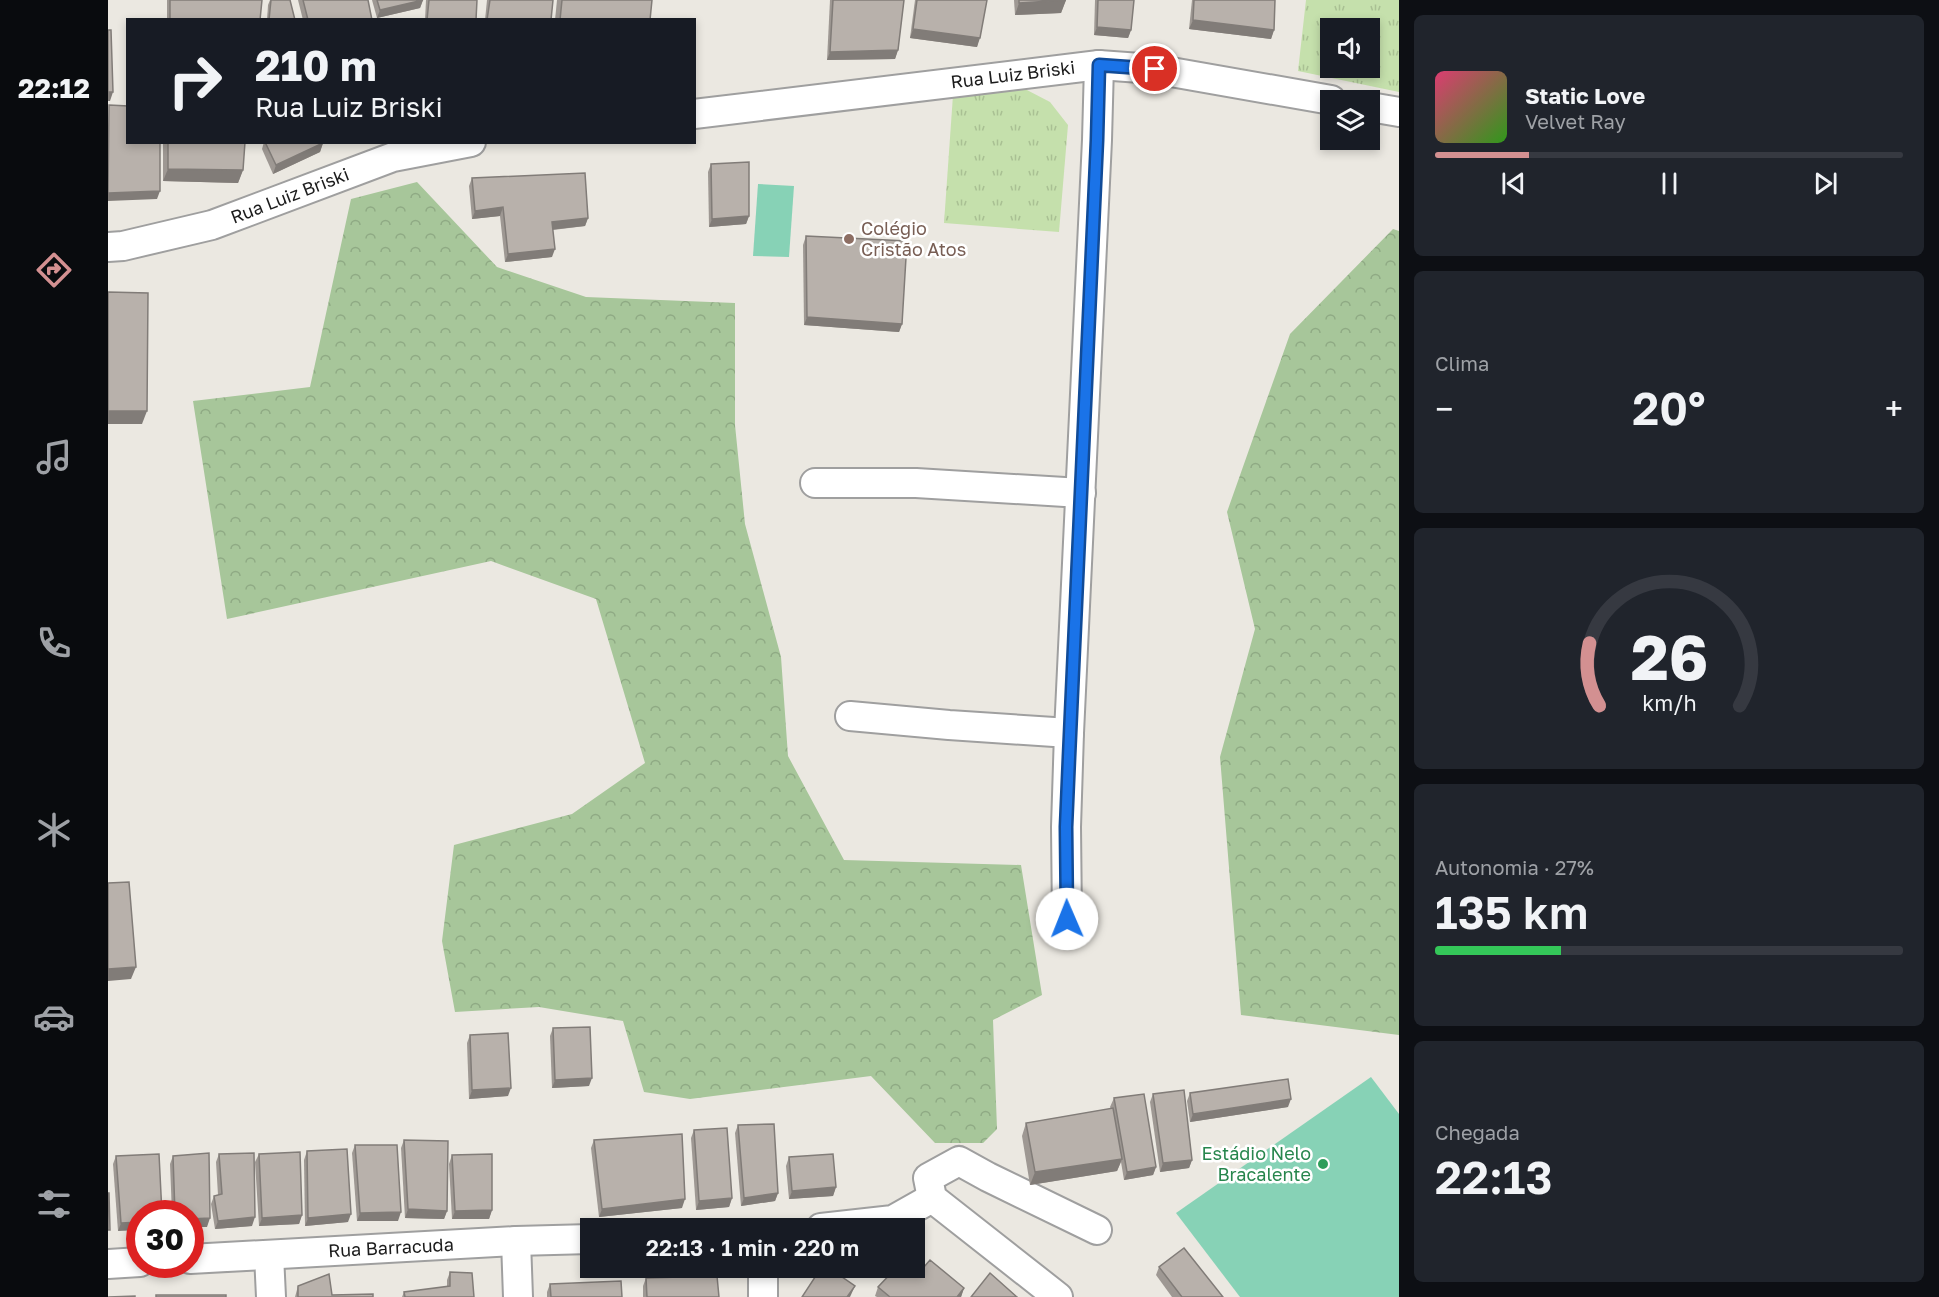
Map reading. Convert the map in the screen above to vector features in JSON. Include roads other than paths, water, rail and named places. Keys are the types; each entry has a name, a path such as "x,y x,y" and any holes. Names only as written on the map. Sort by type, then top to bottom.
{"street":[{"name":"Rua Luiz Briski","path":"696,114 1099,65 1155,69 1320,98"},
{"path":"1067,919 1066,827 1099,65"},
{"path":"1380,109 1399,112"},
{"name":"Rua Luiz Briski","path":"108,247 123,246 212,225 393,157 461,144"},
{"path":"815,483 916,483 1081,493"},
{"path":"850,716 1070,734"},
{"path":"1058,1297 932,1198 928,1178 959,1161 1097,1230"},
{"path":"897,1218 932,1198"},
{"name":"Rua Barracuda","path":"204,1258 580,1239"},
{"path":"516,1241 518,1297"},
{"path":"269,1254 271,1297"},
{"path":"108,1264 126,1263"},
{"path":"763,1278 763,1297"}],"place":[{"name":"Colégio Cristão Atos","path":"849,239"},
{"name":"Estádio Nelo Bracalente","path":"1323,1164"}]}
